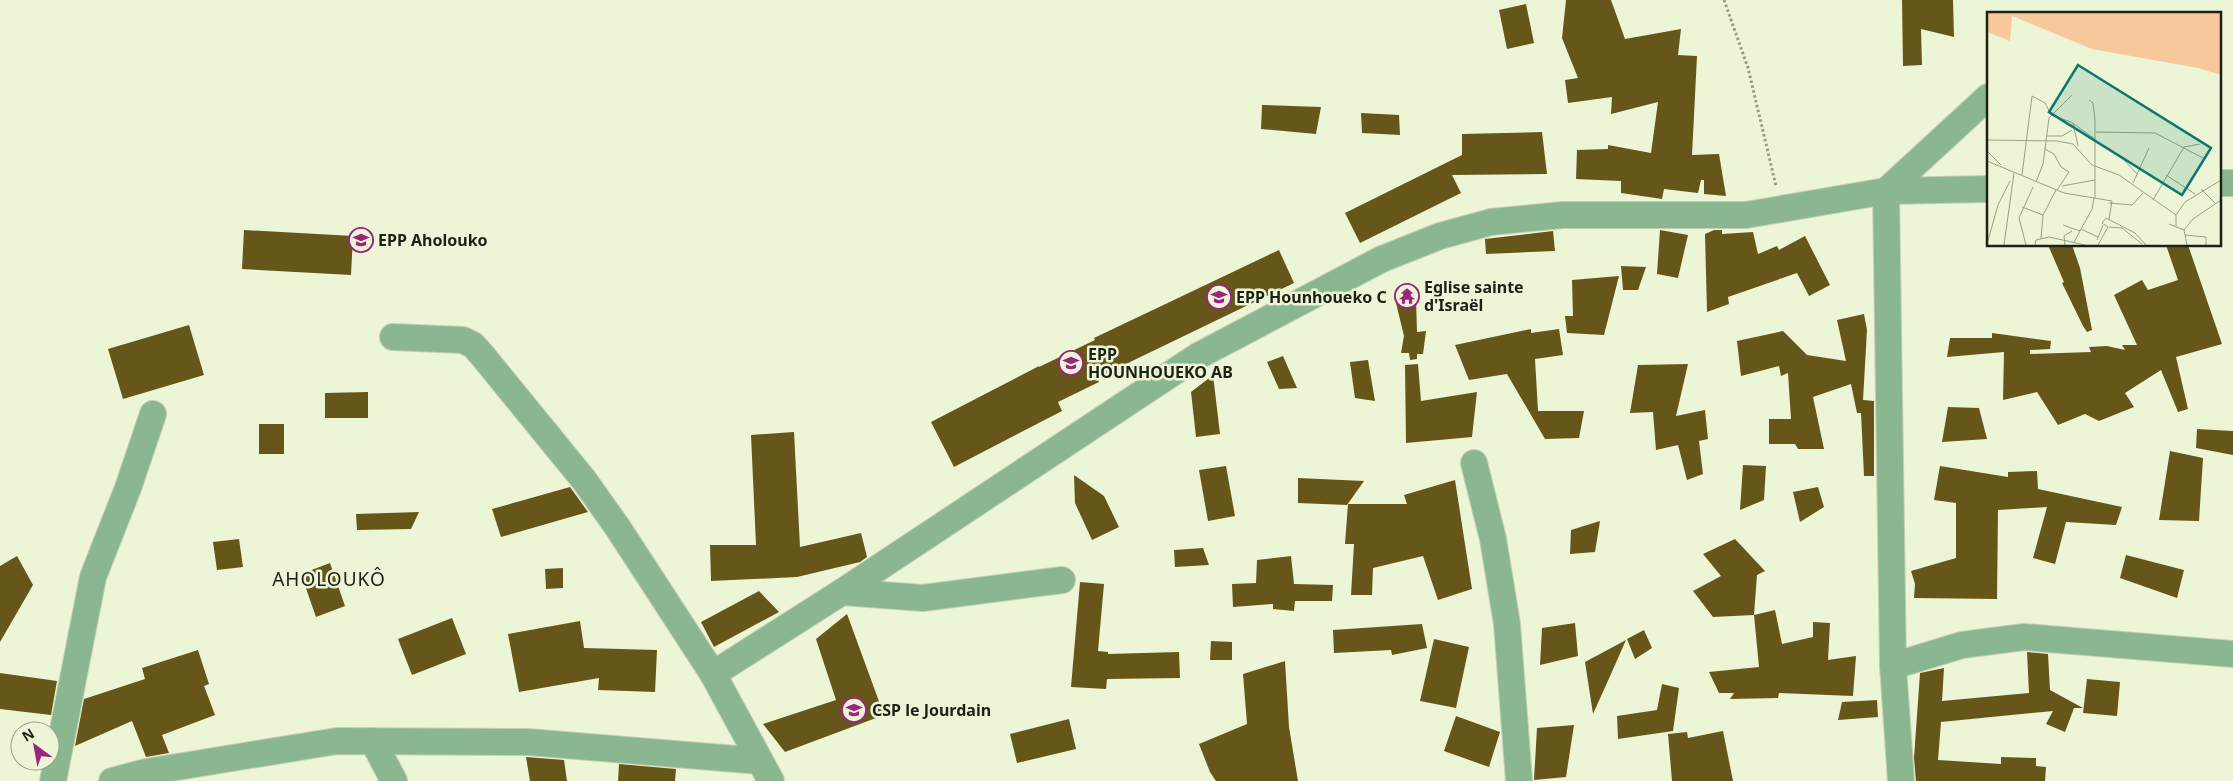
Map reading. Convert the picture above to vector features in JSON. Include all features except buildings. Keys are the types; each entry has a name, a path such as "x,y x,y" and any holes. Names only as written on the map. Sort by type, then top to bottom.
{"street":[{"path":"1902,781 1893,666 1886,191 1987,98"},
{"path":"2220,183 2233,183"},
{"path":"713,674 842,592 1198,356 1390,256 1440,236 1491,222 1562,215 1746,215 1886,191 1987,189"},
{"path":"393,337 464,340 473,344 589,488 650,575 713,674 765,771"},
{"path":"53,781 93,576 128,488 153,414"},
{"path":"1474,463 1493,539 1507,624 1519,781"},
{"path":"842,592 924,598 1062,580"},
{"path":"1893,666 1962,645 2024,637 2233,654"},
{"path":"112,781 146,772 337,741 528,742 765,771"},
{"path":"373,741 394,781"}],"path":[{"path":"1724,0 1748,68 1782,209"}],"place":[{"name":"EPP Aholouko","path":"361,240"},
{"name":"Eglise sainte d'Israël","path":"1407,296"},
{"name":"EPP Hounhoueko C","path":"1219,297"},
{"name":"EPP HOUNHOUEKO AB","path":"1071,363"},
{"name":"CSP le Jourdain","path":"854,710"}],"district":[{"name":"AHOLOUKÔ","path":"329,579"}]}
